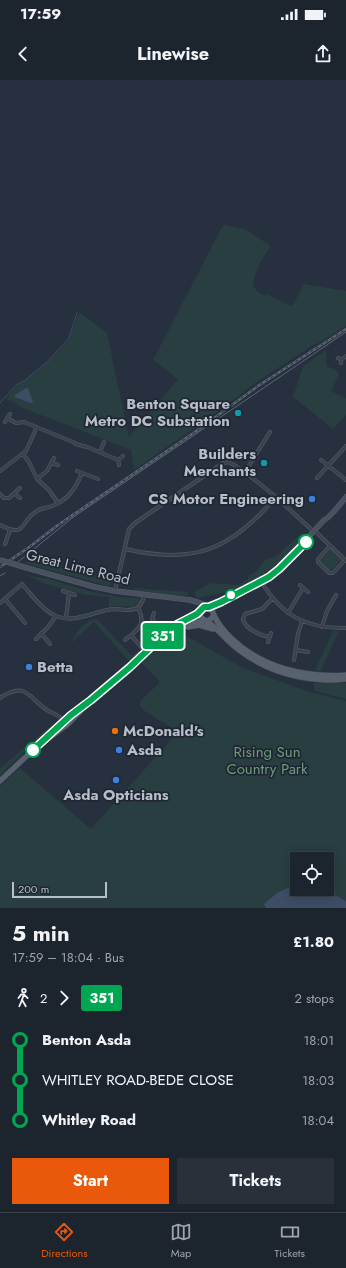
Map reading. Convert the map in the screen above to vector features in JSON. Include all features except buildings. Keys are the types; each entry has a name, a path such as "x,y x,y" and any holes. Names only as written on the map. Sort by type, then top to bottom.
{"main road":[{"path":"160,640 172,627 200,612 202,608 221,602 261,581 279,569 324,520 329,518 346,497"},
{"name":"Great Lime Road","path":"0,560 95,587 197,602 208,607"},
{"path":"197,602 200,606 201,618 204,621 244,654 274,670 306,678 324,680 346,679"},
{"path":"35,748 66,724 171,631 181,626 210,620 221,602"},
{"path":"208,607 212,610 223,630 235,642 250,653 265,661 283,668 303,673 325,676 346,675"},
{"path":"160,640 180,630 193,626 206,626 218,632"},
{"path":"0,781 42,741 66,724"}],"street":[{"path":"340,360 346,356"},
{"path":"4,422 10,414"},
{"path":"7,418 16,423 23,422 118,460"},
{"path":"0,471 23,454 32,441 37,428"},
{"path":"245,472 270,432"},
{"path":"100,452 104,442"},
{"path":"316,478 346,446"},
{"path":"23,454 29,462 36,479 49,490 58,503"},
{"path":"118,460 123,456"},
{"path":"36,479 46,473 54,458"},
{"path":"118,460 119,464"},
{"path":"321,460 346,480"},
{"path":"52,462 58,465"},
{"path":"115,591 129,530 135,523 223,463 229,462 245,472 276,497 330,546 346,561 333,573 329,573 318,562 318,559 330,546"},
{"path":"78,471 98,479"},
{"path":"0,525 15,531 21,529 35,512 58,503 74,491 82,473"},
{"path":"92,482 94,478"},
{"path":"0,494 7,498 15,494 20,488"},
{"path":"15,494 20,498"},
{"path":"125,549 174,556 208,550 233,538 246,528 259,517 276,497"},
{"path":"6,544 10,530"},
{"path":"2,538 7,540"},
{"path":"261,581 272,599 288,613 302,621 322,627 346,628"},
{"path":"0,603 22,584 41,605 56,616 66,618 111,610 130,610 138,608 142,603 144,595"},
{"path":"300,585 308,592"},
{"path":"288,613 303,588"},
{"path":"63,591 75,595"},
{"path":"66,618 69,593"},
{"path":"322,627 325,615 336,596"},
{"path":"329,598 333,600"},
{"path":"5,599 25,623"},
{"path":"269,638 249,628 244,623 243,618 245,614 262,609 272,599"},
{"path":"138,608 143,618"},
{"path":"20,617 24,613"},
{"path":"152,619 154,613"},
{"path":"36,639 56,616"},
{"path":"143,618 152,619 156,623"},
{"path":"125,640 138,629 143,618"},
{"path":"294,660 298,634 302,621"},
{"path":"268,642 271,633"},
{"path":"41,634 50,644"},
{"path":"130,636 142,647"},
{"path":"296,650 308,652"},
{"path":"0,698 15,690 24,691 48,711 58,715 66,724"}],"green space":[{"path":"223,225 245,229 271,246 257,270 253,286 257,291 265,296 266,294 292,306 304,284 346,291 346,326 319,343 313,345 258,381 220,410 134,470 131,450 18,406 17,404 6,399 16,386 40,369 69,340 79,312 107,333 129,437 178,379 153,360"},
{"path":"326,350 327,366 337,371 339,375 331,391 346,398 346,415 333,429 293,397 303,366"},
{"path":"302,533 303,536 301,540 282,563 260,577 237,590 198,598 195,595 194,592 211,583 238,585 248,579 248,576 256,571 266,559 275,557"},
{"path":"331,549 342,559 330,571 319,561"},
{"path":"31,559 111,582 111,585 108,586 24,563"},
{"path":"26,575 53,580 88,591 119,597 138,598 140,601 133,607 112,606 109,608 109,597 86,595 46,584"},
{"path":"133,588 188,592 188,595 183,596 134,591"},
{"path":"94,619 98,620 132,656 138,651 142,651 130,662 94,622 71,643 80,629"},
{"path":"333,631 339,631 320,672 315,671"},
{"name":"Rising Sun Country Park","path":"181,633 243,668 310,692 346,701 346,901 334,894 334,852 290,852 290,887 278,892 265,904 266,908 0,908 0,786 20,768 91,829 178,732 143,710 140,706 140,701 159,683 159,681 141,662 167,639"},
{"path":"314,683 346,683 346,699 316,691 314,689"},
{"path":"57,721 56,725 0,775 0,768"}],"water":[{"path":"28,388 33,402 31,403 15,397 15,395"},
{"path":"290,887 290,896 334,896 334,894 346,901 346,908 266,908 264,904 278,892"}],"waterway":[{"path":"0,403 16,385 25,380 47,362 69,338 77,313"}],"tram line":[{"path":"18,562 72,518 346,332"},
{"path":"0,576 5,573"}],"railway":[{"path":"0,567 58,525 195,432 258,386 346,329"}],"bus line":[{"name":"351","path":"33,750 71,715 91,700 154,646 172,627 197,614 204,607 209,607 221,602 237,592 269,577 306,542"}],"place":[{"name":"Benton Square Metro DC Substation","path":"238,413"},
{"name":"Builders Merchants","path":"264,463"},
{"name":"CS Motor Engineering","path":"312,499"},
{"name":"Betta","path":"29,667"},
{"name":"McDonald's","path":"115,731"},
{"name":"Asda","path":"119,750"},
{"name":"Asda Opticians","path":"116,780"}]}
